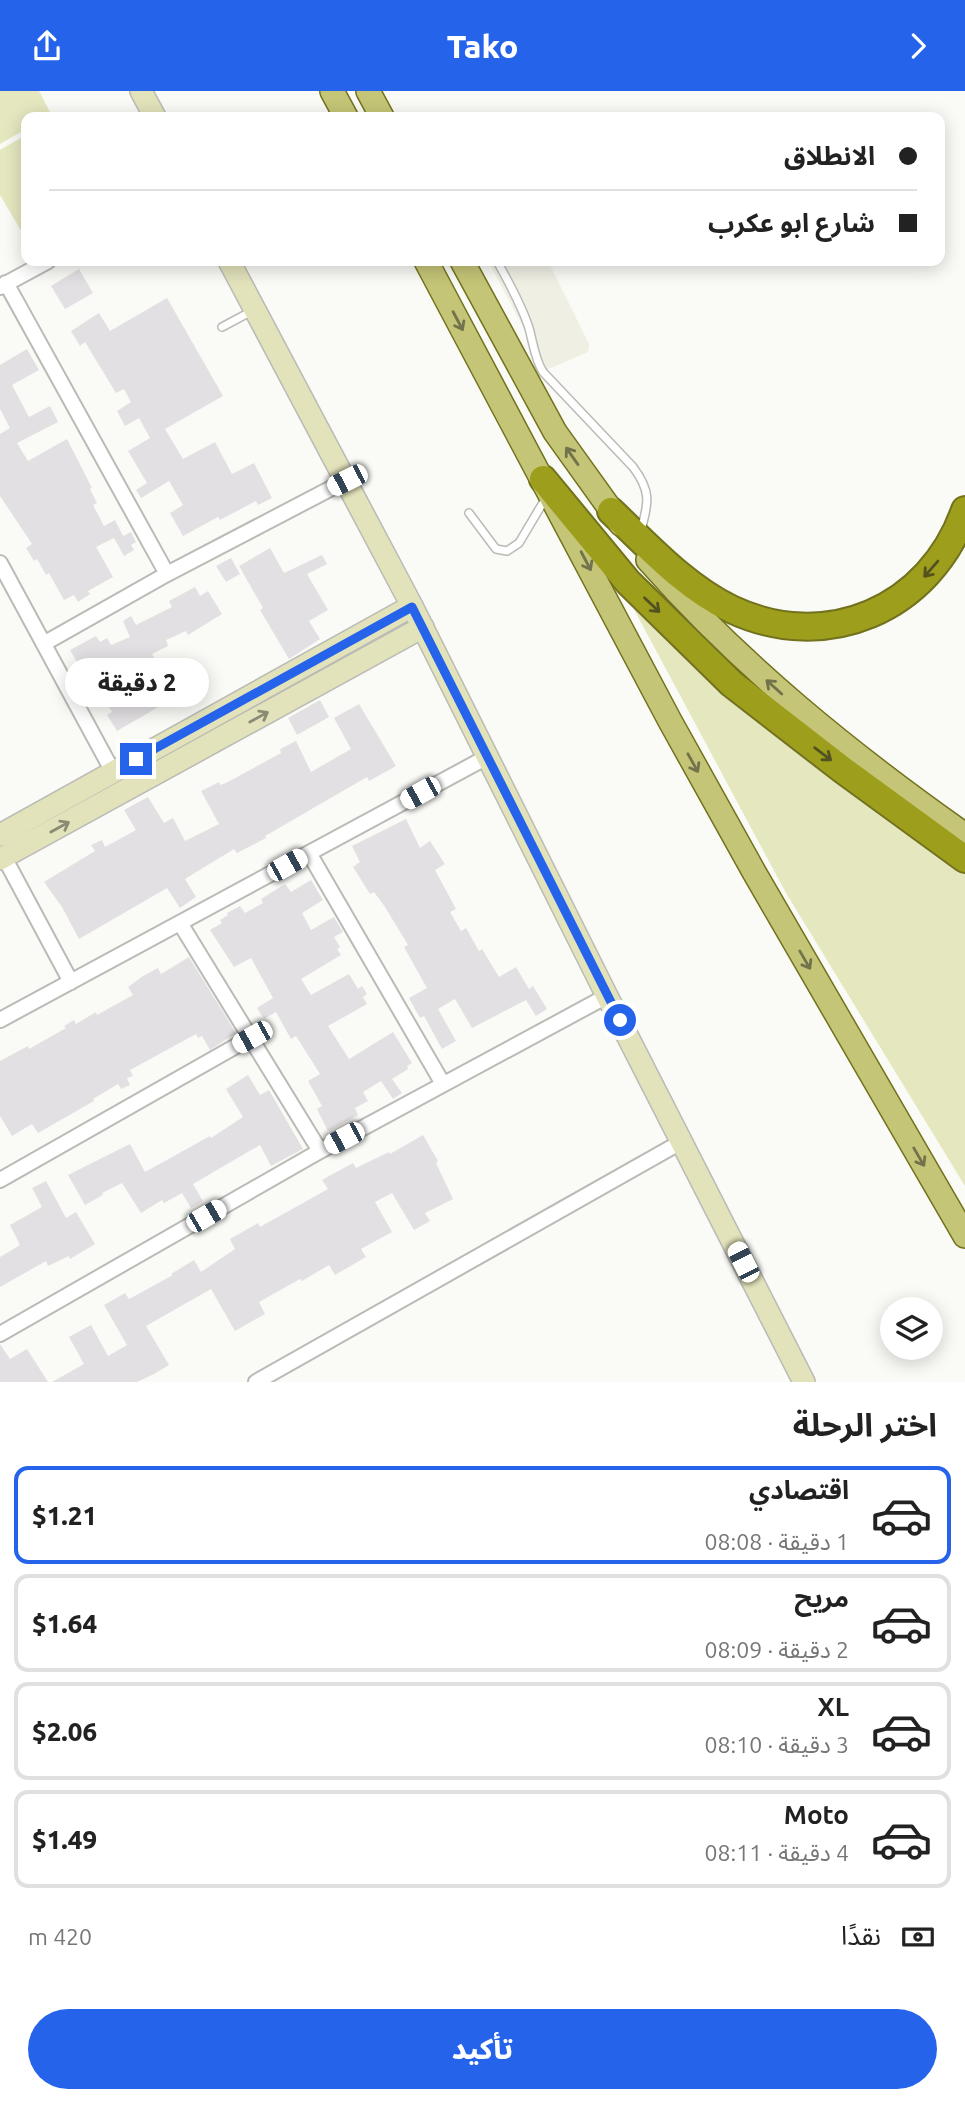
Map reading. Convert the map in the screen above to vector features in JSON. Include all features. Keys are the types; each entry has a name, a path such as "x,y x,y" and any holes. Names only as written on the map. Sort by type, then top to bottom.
{"highway":[{"path":"547,486 628,582 732,684 843,770 941,830 965,859"},
{"path":"611,511 687,581 730,608 770,623 811,628 852,621 887,607 902,596 936,563 965,510"}],"main road":[{"path":"332,91 343,112"},
{"path":"368,91 379,112"},
{"path":"429,266 670,722 965,1235"},
{"path":"465,266 555,432 640,551 676,592 751,667 941,830 965,835"}],"street":[{"path":"141,91 152,112"},
{"path":"39,266 3,285 167,574"},
{"path":"232,266 423,627 486,757 804,1382"},
{"path":"45,643 167,574 347,480"},
{"path":"0,563 113,772"},
{"path":"0,835 412,607"},
{"path":"71,982 2,858 423,627"},
{"path":"0,1020 486,757"},
{"path":"309,853 443,1084"},
{"path":"180,923 320,1151"},
{"path":"0,1334 320,1151 607,996"},
{"path":"0,1180 252,1037"},
{"path":"256,1382 681,1142"}],"lane":[{"path":"500,266 528,325 543,372 624,457 644,482 648,496 647,510 639,538"},
{"path":"222,327 254,310"},
{"path":"469,513 496,549 507,551 519,543 547,486"}],"shaded area":[{"path":"491,266 550,266 589,344 588,352 546,370"}],"green space":[{"path":"0,91 39,91 50,112 21,112 21,132 0,144"},
{"path":"21,138 21,231 0,195 0,150"},
{"path":"629,600 905,831 965,873 965,1186 786,893"}],"building":[{"path":"79,269 93,293 65,309 51,286"},
{"path":"167,298 223,396 165,429 183,459 215,442 232,474 254,463 272,498 258,505 256,501 220,520 218,517 183,536 170,513 183,505 169,481 141,498 136,490 147,483 128,451 150,438 139,418 125,426 117,411 131,402 124,389 116,393 85,342 80,346 71,331 99,313 110,331"},
{"path":"27,349 39,370 12,385 29,417 50,406 58,422 17,443 28,461 67,439 92,488 90,489 97,503 93,505 104,526 115,520 123,536 131,532 136,542 131,545 134,550 124,556 114,538 96,547 113,577 88,591 90,594 78,602 74,595 64,600 49,573 46,575 37,559 34,561 26,548 32,544 0,496 0,434 10,428 0,409 0,365"},
{"path":"270,548 284,573 322,555 327,564 307,574 328,610 309,621 320,639 289,659 260,610 263,608 239,566"},
{"path":"231,558 240,574 226,582 216,566"},
{"path":"195,587 200,596 208,591 222,614 188,635 186,631 166,640 168,646 152,654 173,692 164,697 167,702 117,731 107,715 112,712 103,695 98,698 70,650 96,636 100,642 107,638 111,645 130,637 123,621 131,616 136,625 172,607 169,601"},
{"path":"320,700 329,717 297,735 288,718"},
{"path":"359,704 396,766 369,781 367,777 265,836 266,838 237,853 234,849 185,879 196,897 180,908 167,888 79,939 62,907 44,882 95,851 91,845 102,840 105,847 136,830 124,810 148,797 164,823 173,818 185,841 219,824 201,791 219,782 220,785 226,783 281,753 280,749 296,741 311,772 351,749 334,718"},
{"path":"406,819 420,848 430,841 445,864 435,870 456,909 450,912 461,931 466,928 499,977 516,967 529,989 533,986 547,1009 536,1016 526,1000 472,1028 455,999 438,1009 456,1041 442,1049 424,1016 420,1018 409,998 427,988 404,947 408,945 385,907 374,892 370,894 353,867 360,862 352,846"},
{"path":"311,880 323,900 302,913 311,930 334,917 343,932 334,937 341,955 301,979 311,995 349,974 358,989 362,986 367,994 363,997 367,1004 328,1026 349,1059 393,1032 412,1063 407,1066 408,1069 392,1079 402,1093 393,1099 381,1081 363,1092 368,1101 355,1108 358,1115 328,1131 317,1109 322,1106 308,1081 320,1074 296,1036 291,1039 276,1012 264,1019 257,1008 273,998 251,958 234,967 210,930 222,923 220,920 228,915 227,913 240,906 245,913 263,903 261,899 285,884 291,892"},
{"path":"189,957 236,1033 210,1050 202,1036 198,1038 196,1034 130,1070 133,1076 127,1078 130,1085 121,1089 118,1084 38,1133 32,1124 12,1136 0,1116 0,1061 28,1046 29,1049 66,1028 64,1026 74,1020 76,1024 96,1012 97,1015 133,995 128,987 143,976 158,968 161,974"},
{"path":"248,1075 260,1095 269,1090 303,1149 271,1166 260,1145 193,1184 203,1201 191,1208 182,1193 164,1203 162,1200 141,1213 122,1183 85,1205 68,1175 130,1144 145,1172 210,1136 211,1138 243,1117 226,1089"},
{"path":"423,1135 438,1161 436,1163 453,1199 425,1213 430,1221 414,1230 392,1193 375,1202 392,1232 361,1249 366,1257 335,1275 329,1265 259,1302 265,1314 235,1331 211,1289 146,1326 169,1365 154,1374 137,1382 52,1382 84,1364 69,1337 91,1325 108,1356 127,1345 104,1305 125,1293 129,1299 194,1260 201,1272 235,1249 230,1239 258,1223 260,1227 328,1189 322,1180 353,1163 356,1168 389,1152 390,1154"},
{"path":"46,1181 66,1218 76,1212 95,1244 70,1259 69,1256 48,1266 46,1261 0,1287 0,1257 20,1245 10,1225 42,1207 32,1188"},
{"path":"0,1344 10,1359 27,1349 48,1382 0,1382"}],"route":[{"path":"136,759 412,607 620,1020"}]}
